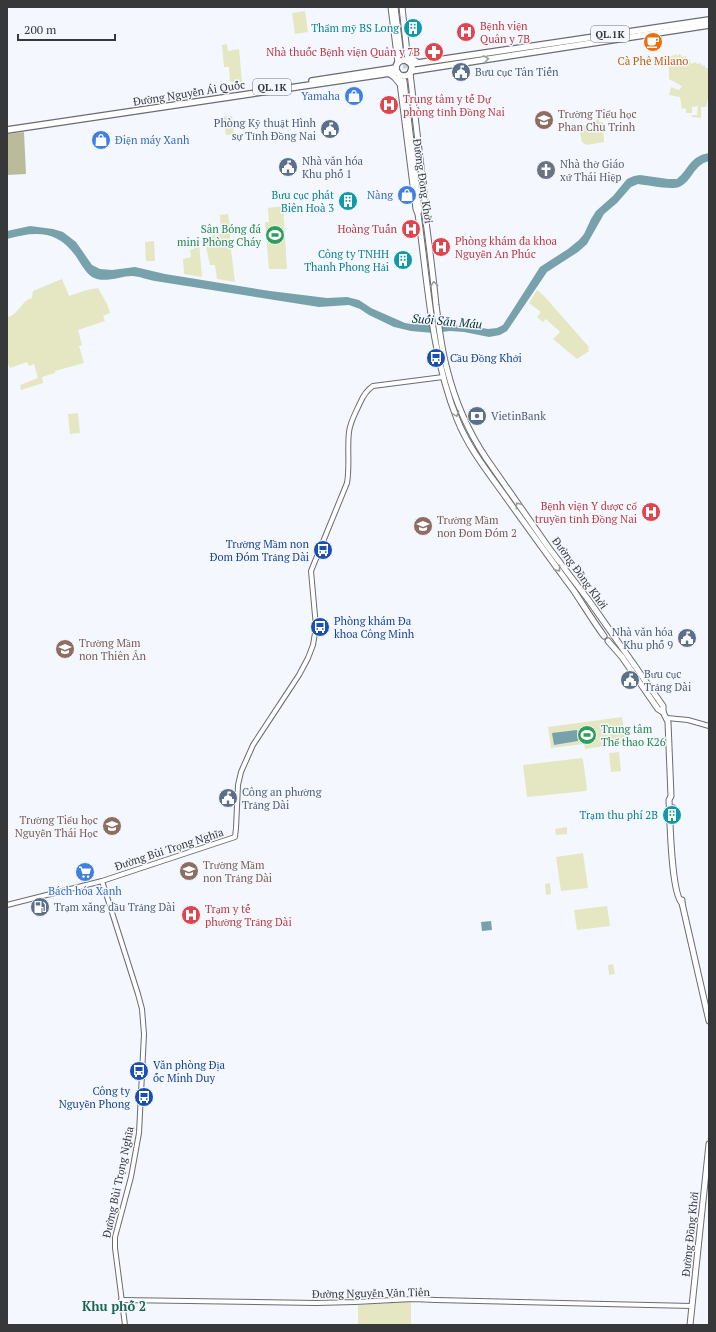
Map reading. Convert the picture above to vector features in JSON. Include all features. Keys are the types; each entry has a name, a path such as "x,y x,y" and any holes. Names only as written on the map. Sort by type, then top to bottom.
{"main road":[{"path":"391,7 401,56"},
{"path":"395,7 401,56"},
{"path":"398,7 401,56 398,69 406,82"},
{"path":"402,7 410,67 406,82"},
{"name":"QL.1K","path":"410,67 420,69 512,52 709,20"},
{"name":"QL.1K","path":"410,67 418,63 512,52 709,25"},
{"path":"407,50 412,58 418,63"},
{"path":"401,56 388,71 394,77 406,82"},
{"path":"398,69 404,60 410,67"},
{"path":"398,69 404,76 410,67"},
{"name":"Đường Nguyễn Ái Quốc","path":"7,130 398,69"},
{"path":"406,82 420,69"},
{"name":"Đường Đồng Khởi","path":"406,82 439,323 437,334 439,360 446,377 458,419 467,440 482,464 547,550 590,602 667,718"},
{"name":"Đường Đồng Khởi","path":"406,82 419,204 418,214 432,323 437,334"},
{"name":"Đường Nguyễn Ái Quốc","path":"7,127 115,113"},
{"path":"423,249 429,246"},
{"name":"Đường Đồng Khởi","path":"547,550 607,642 622,658 662,709"},
{"name":"Đường Đồng Khởi","path":"585,607 590,611 619,651 622,658"},
{"path":"667,718 677,872 682,902 709,1021"},
{"path":"671,796 669,800 673,858 678,895 680,901 682,902"},
{"name":"Đường Đồng Khởi","path":"690,1325 709,1144"}],"street":[{"name":"Đường Bùi Trọng Nghĩa","path":"125,1325 115,1248 115,1237 122,1214 138,1144 144,1034 142,1009 138,994 102,881 235,837 240,772 253,745 299,675 313,645 316,627 311,571 347,483 349,468 349,432 356,412 364,395 374,386 446,377"},
{"path":"667,718 687,720 709,726"},
{"path":"676,721 690,721"},
{"path":"7,905 102,881"},
{"name":"Đường Nguyễn Văn Tiên","path":"121,1300 333,1303 413,1299 692,1306"}],"green space":[{"path":"305,11 308,32 295,34 292,13"},
{"path":"227,44 228,51 239,49 242,82 238,82 239,89 235,89 234,82 230,82 229,67 224,67 222,45"},
{"path":"676,54 677,56 680,54 682,57 686,56 691,64 696,62 697,64 701,63 702,66 705,65 705,68 709,68 709,98 706,107 701,107 701,118 692,117 692,115 697,115 698,106 692,107 692,113 686,113 686,108 682,109 680,97 669,95 671,87 679,90 682,86 669,79 668,68 673,62 670,58 672,55 673,56"},
{"path":"232,116 234,134 226,135 223,117"},
{"path":"596,119 599,119 599,122 603,122 604,142 587,145 582,142 579,129 584,125 586,128 589,127 590,129 594,127 593,124 596,124"},
{"path":"24,132 26,174 7,175 7,134"},
{"path":"189,136 190,143 178,145 177,138"},
{"name":"Sân Bóng đá mini Phòng Cháy","path":"283,206 287,269 269,269 265,222 269,222 268,208"},
{"path":"228,214 235,282 217,279 215,265 210,265 205,242 211,241 211,236 221,234 220,215"},
{"path":"154,241 155,261 146,261 145,242"},
{"path":"199,243 202,277 184,274 183,259 191,257 190,250 194,249 194,244"},
{"path":"62,279 69,296 98,288 110,313 103,316 105,321 78,330 82,345 79,346 84,363 55,371 55,373 42,377 43,383 21,390 20,385 38,378 34,364 29,366 27,362 10,368 7,362 7,315 9,317 13,315 25,302 32,298 33,291"},
{"path":"537,290 589,347 589,351 577,359 553,339 560,332 546,319 543,322 537,317 541,312 529,303"},
{"path":"78,413 80,433 70,434 68,414"},
{"name":"Trung tâm Thể thao K26","path":"622,717 626,743 585,749 584,744 551,748 548,727"},
{"path":"619,752 621,771 611,772 609,753"},
{"path":"582,758 587,788 586,791 527,797 523,765"},
{"path":"567,827 567,834 556,835 555,829"},
{"path":"583,853 588,888 561,891 556,857"},
{"path":"550,883 551,894 546,895 545,884"},
{"path":"607,906 610,926 577,930 574,910"},
{"path":"613,964 615,974 609,975 608,965"},
{"path":"411,1301 411,1325 358,1325 358,1305"}],"water":[{"name":"Suối Săn Máu","path":"709,153 709,161 699,166 687,181 679,187 665,188 638,184 631,187 617,203 604,214 587,244 578,252 547,272 507,331 500,335 489,337 464,332 450,331 433,333 411,331 394,327 360,309 349,305 319,307 155,281 135,276 107,280 97,279 92,277 87,272 68,247 53,237 36,234 17,236 7,239 7,231 30,226 53,229 63,232 76,242 92,265 100,269 112,270 135,267 165,274 270,291 327,298 347,297 359,300 371,308 405,323 411,324 465,325 488,329 497,328 503,325 540,267 579,240 584,234 596,211 613,196 627,179 640,175 677,179 690,163 698,157"},
{"path":"577,730 578,741 554,745 552,733"},
{"path":"491,921 492,930 482,931 481,922"}],"tunnel":[{"path":"404,56 407,80"}],"place":[{"name":"Thẩm mỹ BS Long","path":"413,28"},
{"name":"Bệnh viện Quân y 7B","path":"466,32"},
{"name":"Cà Phê Milano","path":"653,42"},
{"name":"Nhà thuốc Bệnh viện Quân y 7B","path":"434,52"},
{"name":"Bưu cục Tân Tiến","path":"461,72"},
{"name":"Yamaha","path":"354,96"},
{"name":"Trung tâm y tế Dự phòng tỉnh Đồng Nai","path":"389,105"},
{"name":"Trường Tiểu học Phan Chu Trinh","path":"544,120"},
{"name":"Phòng Kỹ thuật Hình sự Tỉnh Đồng Nai","path":"330,129"},
{"name":"Điện máy Xanh","path":"101,140"},
{"name":"Nhà văn hóa Khu phố 1","path":"288,167"},
{"name":"Nhà thờ Giáo xứ Thái Hiệp","path":"546,170"},
{"name":"Nàng","path":"407,195"},
{"name":"Bưu cục phát Biên Hoà 3","path":"348,201"},
{"name":"Hoàng Tuấn","path":"411,229"},
{"name":"Sân Bóng đá mini Phòng Cháy","path":"275,235"},
{"name":"Phòng khám đa khoa Nguyễn An Phúc","path":"441,247"},
{"name":"Công ty TNHH Thanh Phong Hải","path":"403,260"},
{"name":"Cầu Đồng Khởi","path":"436,358"},
{"name":"VietinBank","path":"477,416"},
{"name":"Bệnh viện Y dược cổ truyền tỉnh Đồng Nai","path":"651,512"},
{"name":"Trường Mầm non Đom Đóm 2","path":"423,526"},
{"name":"Trường Mầm non Đom Đóm Trảng Dài","path":"323,550"},
{"name":"Phòng khám Đa khoa Công Minh","path":"320,627"},
{"name":"Nhà văn hóa Khu phố 9","path":"687,638"},
{"name":"Trường Mầm non Thiên Ân","path":"65,649"},
{"name":"Bưu cục Trảng Dài","path":"630,680"},
{"name":"Trung tâm Thể thao K26","path":"587,735"},
{"name":"Công an phường Trảng Dài","path":"228,798"},
{"name":"Trạm thu phí 2B","path":"672,815"},
{"name":"Trường Tiểu học Nguyễn Thái Học","path":"112,826"},
{"name":"Trường Mầm non Trảng Dài","path":"189,871"},
{"name":"Bách hóa Xanh","path":"85,872"},
{"name":"Trạm xăng dầu Trảng Dài","path":"40,907"},
{"name":"Trạm y tế phường Trảng Dài","path":"191,915"},
{"name":"Văn phòng Địa ốc Minh Duy","path":"139,1071"},
{"name":"Công ty Nguyễn Phong","path":"144,1097"}],"district":[{"name":"Khu phố 2","path":"114,1306"}]}
